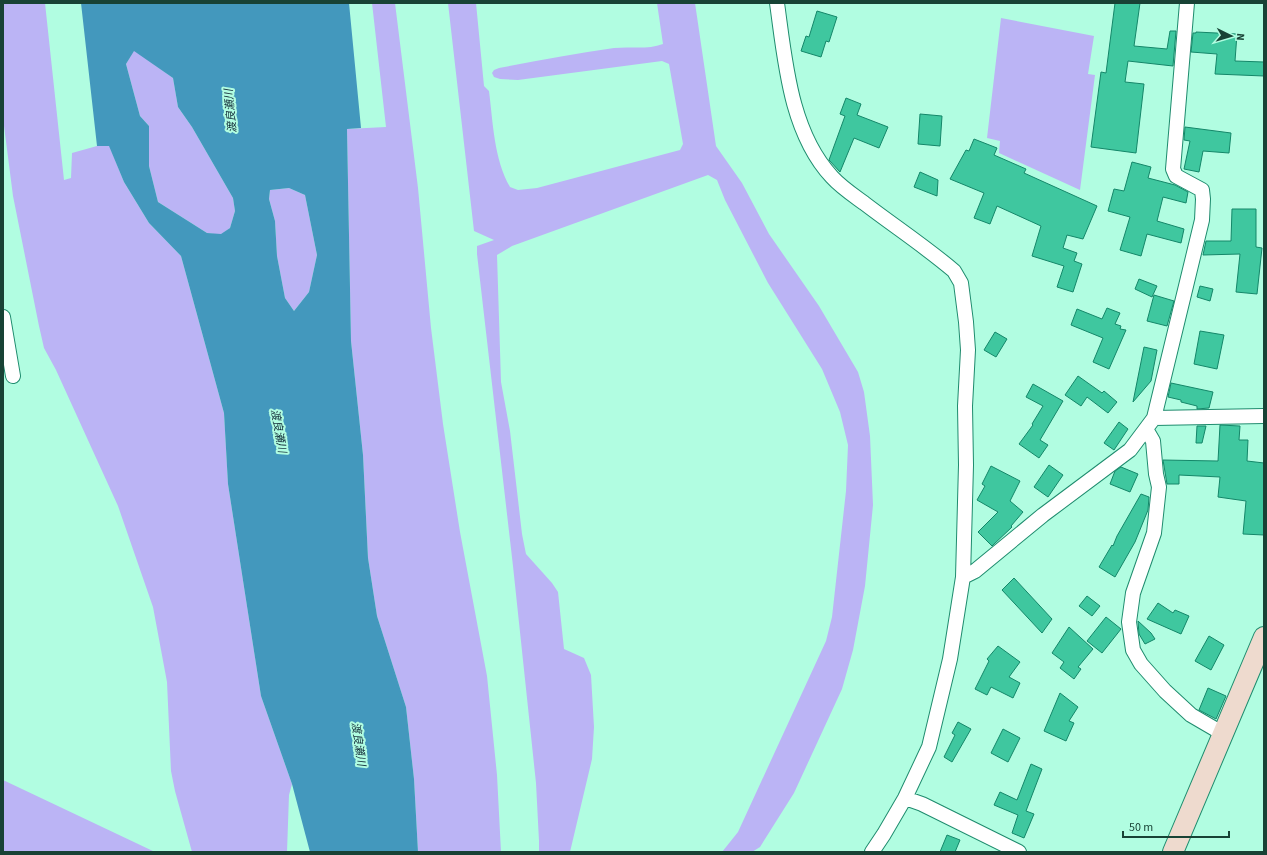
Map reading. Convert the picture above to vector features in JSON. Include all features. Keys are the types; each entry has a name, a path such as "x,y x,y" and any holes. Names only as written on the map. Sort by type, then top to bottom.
{"street":[{"path":"776,3 784,55 796,110 809,144 831,176 840,184 954,271 961,284 966,322 968,350 965,406 966,465 964,577 950,659 929,747 906,798 872,852"},
{"path":"964,577 975,571 1043,515 1130,450 1150,423 1202,220 1202,190 1176,176 1173,169 1187,3"},
{"path":"3,317 13,376"},
{"path":"1150,423 1264,416"},
{"path":"1150,423 1159,487 1154,534 1133,593 1129,622 1133,650 1141,664 1165,691 1191,715 1215,729 1225,732"},
{"path":"1173,852 1264,637"},
{"path":"906,798 922,804 1019,852"}],"shaded area":[{"path":"3,3 45,3 64,180 71,178 72,153 97,146 109,145 124,182 149,223 181,256 224,413 228,484 261,696 292,784 289,795 287,852 192,852 171,771 167,682 153,607 118,506 56,370 44,348 39,326 13,196 3,118"},
{"path":"372,3 395,3 418,188 431,328 443,424 460,532 487,676 497,775 501,852 418,852 414,779 406,707 377,616 368,558 363,455 351,341 347,129 386,127"},
{"path":"448,3 476,3 484,86 489,91 497,153 510,187 518,190 537,188 680,150 683,144 669,64 662,61 518,80 500,79 494,77 492,73 494,70 556,57 600,50 651,47 663,44 657,3 695,3 716,146 742,183 769,234 819,306 858,372 864,392 870,436 873,505 865,586 853,650 842,689 794,793 760,847 752,852 722,852 738,832 826,641 832,617 846,491 848,445 840,412 822,369 768,283 725,200 717,180 708,175 512,246 497,255 501,382 510,431 522,534 526,554 552,583 558,592 564,649 584,658 591,675 594,727 592,759 570,852 539,852 536,783 477,254 477,246 494,240 474,231"},
{"path":"1001,18 1094,36 1088,74 1095,75 1080,190 999,153 1000,141 987,138"},
{"path":"134,50 173,78 178,107 192,127 233,198 235,211 230,228 221,235 207,233 158,202 149,166 149,126 140,116 126,64"},
{"path":"289,188 305,195 317,255 309,292 294,311 285,298 277,256 275,221 269,199 270,190"},
{"path":"3,780 155,852 3,852"}],"water":[{"name":"渡良瀬川","path":"81,3 349,3 361,128 347,129 351,341 363,455 368,558 377,616 406,707 414,779 418,852 310,852 292,784 261,696 228,484 224,413 181,256 149,223 124,182 109,146 97,146","holes":["134,51 173,78 178,107 192,127 233,198 235,211 230,228 221,234 207,233 158,202 149,166 149,126 140,116 126,64","289,188 305,195 317,255 309,292 294,311 285,298 277,256 275,221 269,199 270,190"]}],"building":[{"path":"1115,3 1140,3 1134,46 1167,49 1170,31 1176,31 1173,66 1128,61 1125,82 1144,84 1136,153 1091,147 1101,72 1106,73"},
{"path":"817,11 837,17 829,42 826,41 821,57 801,51 806,36 809,37"},
{"path":"1193,33 1237,34 1235,61 1264,62 1264,76 1215,74 1217,54 1191,52"},
{"path":"846,98 861,104 857,115 888,127 879,148 854,138 840,172 829,160 845,116 840,114"},
{"path":"920,114 942,116 940,146 918,144"},
{"path":"1185,127 1231,133 1229,153 1203,151 1199,172 1184,169 1190,141 1184,140"},
{"path":"974,139 997,148 994,155 1026,169 1024,173 1097,206 1083,239 1067,235 1063,248 1077,253 1074,261 1082,264 1073,292 1057,287 1064,266 1032,256 1041,226 997,206 990,224 974,218 984,193 950,179 966,150 969,151"},
{"path":"1132,162 1151,167 1148,178 1175,185 1188,192 1186,203 1163,197 1157,221 1184,229 1181,243 1147,234 1141,256 1120,250 1130,217 1108,211 1114,189 1124,191"},
{"path":"920,172 938,180 937,196 914,187"},
{"path":"1232,209 1256,209 1256,247 1262,248 1257,294 1236,292 1240,254 1203,255 1206,241 1231,241"},
{"path":"1139,279 1157,286 1152,297 1135,289"},
{"path":"1200,286 1213,289 1210,301 1197,297"},
{"path":"1154,295 1174,301 1167,326 1147,321"},
{"path":"1107,308 1120,313 1115,324 1121,326 1120,329 1126,330 1109,369 1093,362 1103,338 1071,325 1077,309 1102,319"},
{"path":"1200,331 1224,335 1217,369 1194,364"},
{"path":"995,332 1007,339 996,357 984,350"},
{"path":"1144,347 1157,350 1151,381 1133,402"},
{"path":"1078,376 1102,393 1104,391 1117,402 1108,413 1087,397 1081,406 1065,395"},
{"path":"1171,383 1213,392 1209,408 1197,409 1197,406 1168,397"},
{"path":"1033,384 1063,401 1040,440 1048,445 1039,458 1019,444 1033,425 1032,424 1043,406 1026,397"},
{"path":"1119,422 1128,429 1114,450 1104,443"},
{"path":"1220,425 1240,426 1239,440 1248,440 1247,461 1264,463 1264,535 1243,534 1246,501 1218,497 1220,477 1179,475 1179,484 1167,484 1163,460 1218,461"},
{"path":"1197,426 1206,426 1202,443 1196,443"},
{"path":"1049,465 1063,475 1048,497 1034,487"},
{"path":"991,466 1020,481 1010,501 1023,512 1011,526 1012,527 992,546 978,532 998,512 977,500 985,486 982,484"},
{"path":"1121,467 1138,474 1130,492 1110,484 1115,471"},
{"path":"1141,494 1149,497 1148,510 1135,542 1115,577 1099,567 1112,545 1113,546 1117,536"},
{"path":"1014,578 1052,619 1042,633 1002,590"},
{"path":"1087,596 1100,606 1092,616 1079,606"},
{"path":"1158,603 1173,613 1175,610 1189,616 1181,634 1147,619"},
{"path":"1106,617 1121,629 1102,653 1087,641"},
{"path":"1138,621 1151,633 1155,639 1145,644 1139,634"},
{"path":"1069,627 1093,649 1078,667 1081,669 1074,679 1060,668 1064,662 1052,653"},
{"path":"1209,636 1224,645 1211,670 1195,661"},
{"path":"998,646 1020,662 1009,677 1020,683 1013,698 991,687 987,695 975,689 989,661 987,659"},
{"path":"1208,688 1226,696 1216,719 1199,710"},
{"path":"1060,693 1078,707 1069,721 1074,723 1066,741 1044,731"},
{"path":"958,722 971,729 952,762 944,757 955,735 952,733"},
{"path":"1003,729 1020,738 1008,762 991,753"},
{"path":"1031,764 1042,769 1026,811 1034,814 1024,838 1012,833 1018,815 994,805 1000,792 1017,800"},
{"path":"947,835 960,840 955,852 940,852"}]}
